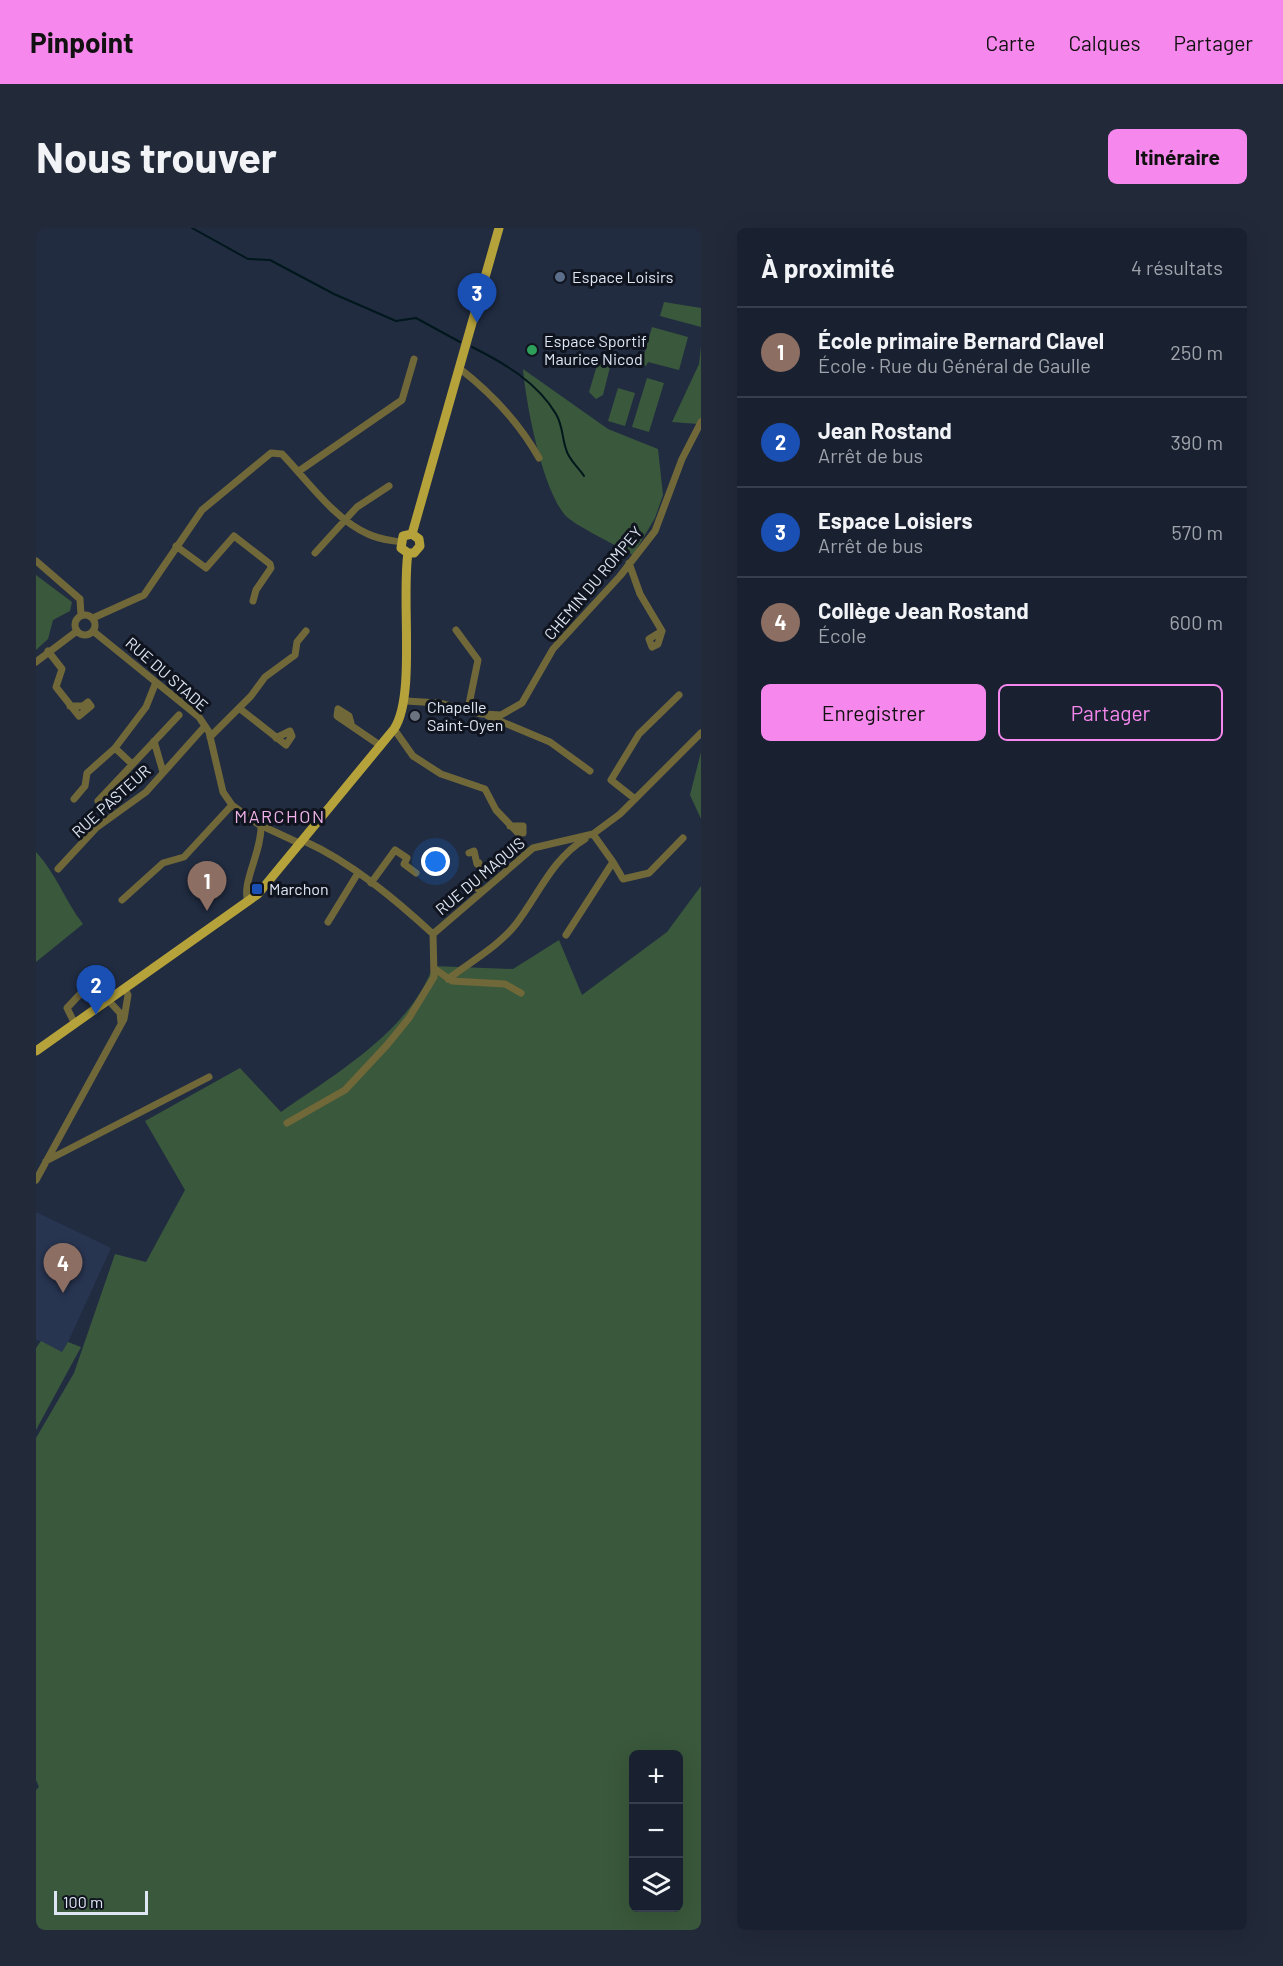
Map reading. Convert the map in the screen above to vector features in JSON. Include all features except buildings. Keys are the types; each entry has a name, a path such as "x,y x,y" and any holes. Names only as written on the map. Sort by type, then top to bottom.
{"main road":[{"path":"412,534 499,228"},
{"path":"412,534 419,540 420,546 417,551 408,553 403,550 400,542 403,536 412,534"},
{"path":"36,1051 263,890 394,729 402,717 406,701 405,596 408,553"}],"street":[{"path":"299,471 402,400 414,359"},
{"path":"459,368 512,417 539,458"},
{"name":"CHEMIN DU ROMPEY","path":"406,701 439,703 482,714 501,715 522,703 554,649 655,531 682,459 701,422"},
{"path":"81,615 93,618 139,599 202,510 271,453 282,454 346,520 371,536 400,542"},
{"path":"315,553 357,507 389,486"},
{"path":"176,546 206,568 234,536 270,564 271,571 256,590 253,601"},
{"path":"36,561 80,599 81,615 75,622 77,630 85,634 93,631 93,618"},
{"path":"629,563 640,594 662,631"},
{"path":"36,662 77,630"},
{"path":"456,630 478,660 468,710"},
{"name":"RUE DU STADE","path":"93,631 199,717 210,736 223,792 232,806"},
{"path":"210,736 239,708 265,676 295,655 297,642 306,631"},
{"path":"48,651 62,669 56,687 70,706"},
{"path":"74,799 85,786 87,773 115,748 146,707 156,682"},
{"path":"635,800 611,780 639,734 679,695"},
{"path":"239,708 276,738"},
{"path":"482,714 550,742 590,771"},
{"path":"98,801 179,715"},
{"path":"351,723 381,746"},
{"name":"RUE PASTEUR","path":"58,869 96,828 146,792 205,726"},
{"path":"394,729 413,756 441,774 485,789 496,810 510,826"},
{"name":"RUE DU MAQUIS","path":"303,843 358,873 399,902 433,934 533,848 591,835 635,800 701,733"},
{"path":"154,741 163,772"},
{"path":"115,748 132,764"},
{"path":"122,900 163,863 184,857 232,806 261,825 303,843"},
{"path":"248,902 245,889 257,856 261,825"},
{"path":"448,979 507,934 556,862 569,849 591,835 613,862 623,879 649,873 683,838"},
{"path":"371,883 395,850 407,858 404,864 416,873"},
{"path":"469,853 474,851 477,864 479,864 482,874 477,888 481,892"},
{"path":"566,935 613,862"},
{"path":"328,922 358,873"},
{"path":"287,1123 345,1090 387,1045 425,994 435,969 433,934"},
{"path":"435,969 448,979 505,984 521,993"},
{"path":"75,1024 67,1008 97,976"},
{"path":"36,1180 121,1025 127,1009 125,989"},
{"path":"109,1001 120,1013 121,1025"},
{"path":"46,1161 209,1077"}],"shaded area":[{"path":"36,1212 111,1248 63,1353 36,1339"}],"green space":[{"path":"664,302 701,308 701,327 660,316"},
{"path":"652,327 688,337 679,370 648,362 646,366 641,365"},
{"path":"701,346 701,420 698,424 672,422 699,364"},
{"path":"598,362 610,367 603,395 596,399 589,392"},
{"path":"523,369 608,429 658,449 663,495 655,518 633,555 570,520 557,502 549,486 536,445"},
{"path":"647,378 664,383 649,432 632,427"},
{"path":"618,388 635,393 625,426 608,421"},
{"path":"36,575 72,602 70,611 53,620 48,639 36,650"},
{"path":"701,752 701,819 690,795"},
{"path":"36,852 83,924 36,962"},
{"path":"701,886 701,1930 36,1930 36,1790 39,1787 36,1780 36,1438 74,1373 115,1254 146,1262 185,1190 145,1121 240,1068 281,1112 347,1066 389,1031 422,989 433,966 513,969 559,940 582,995 667,932"},
{"path":"41,1341 62,1352 68,1342 81,1347 36,1430 36,1348"}],"waterway":[{"path":"192,228 248,259 270,260 334,294 396,321 416,318 460,342"},
{"path":"472,347 519,374 539,392 556,414 567,453 584,476"}],"place":[{"name":"Espace Loisirs","path":"560,277"},
{"name":"Espace Loisiers","path":"477,323"},
{"name":"Espace Sportif Maurice Nicod","path":"532,350"},
{"name":"Chapelle Saint-Oyen","path":"415,716"},
{"name":"Marchon","path":"257,889"},
{"name":"École primaire Bernard Clavel","path":"207,911"},
{"name":"Jean Rostand","path":"96,1015"},
{"name":"Collège Jean Rostand","path":"63,1293"}],"district":[{"name":"MARCHON","path":"280,817"}]}
